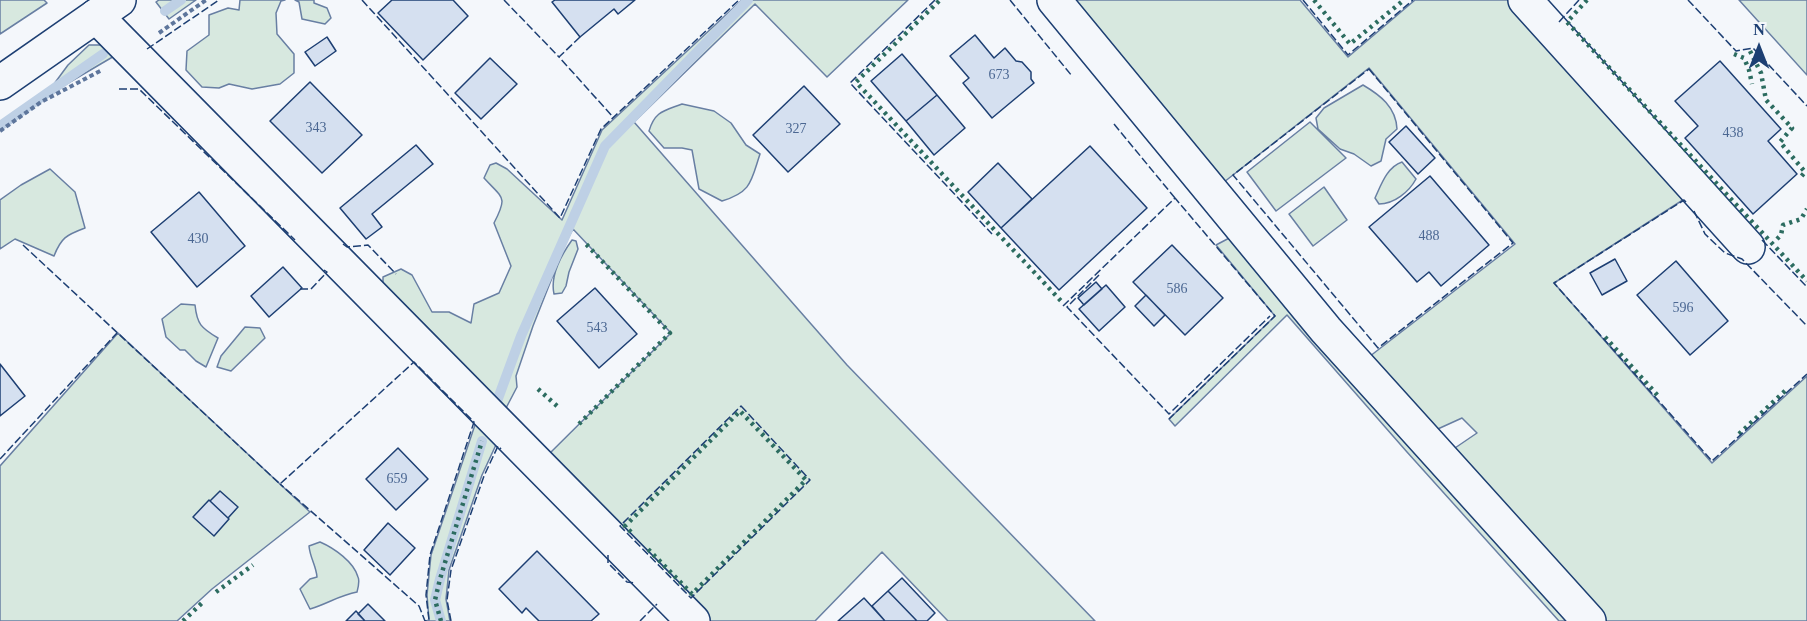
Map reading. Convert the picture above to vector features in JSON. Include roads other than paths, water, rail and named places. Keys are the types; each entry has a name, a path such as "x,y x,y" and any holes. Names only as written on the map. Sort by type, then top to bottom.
{"street":[{"path":"1053,0 1326,330 1589,621"},
{"path":"1525,0 1748,247"},
{"path":"0,83 108,8 693,621"}],"waterway":[{"path":"165,11 181,0"},
{"path":"496,404 521,336 605,146 748,0"},
{"path":"0,126 103,54"},
{"path":"441,621 435,600 482,441"}]}
